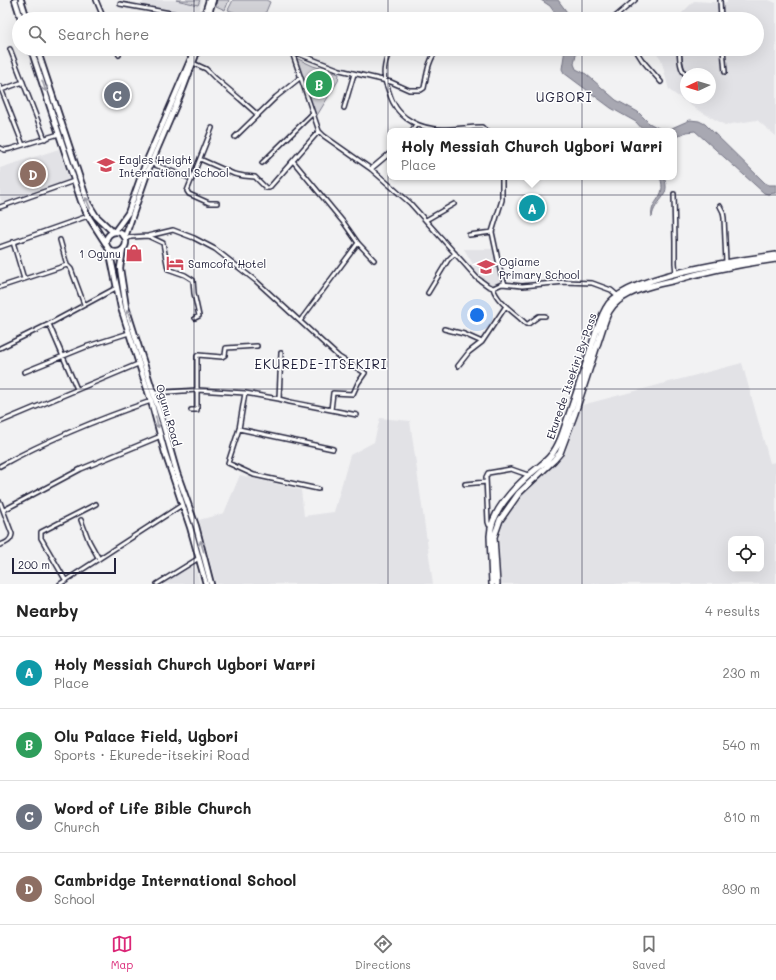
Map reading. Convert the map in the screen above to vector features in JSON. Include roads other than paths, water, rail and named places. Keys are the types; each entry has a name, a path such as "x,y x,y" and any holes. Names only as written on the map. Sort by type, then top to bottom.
{"main road":[{"path":"15,0 19,12"},
{"path":"21,0 25,12"},
{"path":"206,12 209,0"},
{"path":"209,12 213,0"},
{"path":"33,56 74,181 88,216 109,249 115,252 123,249 126,244 132,214 150,163 196,56"},
{"path":"40,56 88,203 96,216 114,232 121,233 126,238"},
{"path":"106,244 107,237 114,232 128,213 144,165 191,56"},
{"name":"Ogunu Road","path":"109,249 116,288 129,333 206,584"},
{"name":"Ogunu Road","path":"123,249 120,268 122,285 131,323 154,393 170,453 201,544 211,584"},
{"name":"Ekurede Itsekiri By-Pass","path":"492,584 490,543 492,526 502,506 516,488 551,457 556,449 606,307 642,284 726,262 776,255"},
{"name":"Ekurede Itsekiri By-Pass","path":"497,584 494,537 500,520 519,493 554,460 560,452 606,318 620,297 638,290 702,272 776,259"},
{"path":"144,379 149,377"}],"street":[{"path":"96,0 101,12"},
{"path":"621,12 635,0"},
{"path":"720,0 721,12"},
{"path":"120,4 165,12"},
{"path":"10,49 12,54"},
{"path":"13,56 45,138"},
{"path":"293,56 319,131 371,169 410,203 477,278 493,288 495,294 526,324 539,316 545,316"},
{"path":"303,56 340,70 384,80 409,90 423,90 432,56"},
{"path":"387,56 384,80 393,104 399,112 416,124 429,128"},
{"path":"639,56 661,82"},
{"path":"680,56 682,68"},
{"path":"724,56 725,72"},
{"path":"193,63 206,68 258,115"},
{"path":"344,108 354,74"},
{"path":"235,137 287,87 301,77"},
{"path":"23,82 1,88 23,145"},
{"path":"262,163 312,114"},
{"path":"414,128 416,124"},
{"path":"212,128 187,193 208,203 217,203"},
{"path":"470,128 483,128"},
{"path":"200,159 234,174 255,177 267,188 273,184 319,131"},
{"path":"0,148 5,150 59,134"},
{"path":"371,169 387,156"},
{"path":"293,161 358,243 374,260"},
{"path":"150,163 192,179"},
{"path":"502,180 502,200 492,232 500,274 505,284"},
{"path":"0,206 74,181"},
{"path":"674,194 676,274"},
{"path":"426,220 454,204"},
{"path":"720,206 724,212 726,262"},
{"path":"0,247 88,216"},
{"path":"126,238 148,236 173,230 187,235 215,249 256,281 339,357 365,373 353,394 333,393 331,410"},
{"path":"469,235 492,232"},
{"path":"148,236 163,243 168,270 185,275 193,280 194,292 200,316 195,318"},
{"path":"60,240 67,265 71,269 84,304"},
{"path":"13,242 24,278"},
{"path":"300,320 358,243"},
{"path":"428,294 448,260 455,253"},
{"path":"0,287 67,265"},
{"path":"493,288 505,284 522,286 565,282 582,284 592,283 610,290 620,297"},
{"path":"0,348 116,288"},
{"path":"458,366 469,352 482,342 506,306"},
{"path":"49,324 77,389"},
{"path":"444,329 464,334 482,342"},
{"path":"24,372 88,346 129,333"},
{"path":"191,410 197,410 196,356 222,357 225,355 226,348 257,346"},
{"path":"279,399 281,353"},
{"path":"0,422 138,364"},
{"path":"154,393 197,390 244,393 357,415"},
{"path":"244,393 240,429 228,460 229,465 254,475 318,489"},
{"path":"0,466 33,448 81,426 151,401"},
{"path":"240,429 333,449"},
{"path":"4,510 81,469 160,436"},
{"path":"492,526 489,526 488,522 486,482 488,473 503,469 511,469 528,476"},
{"path":"465,484 486,482"},
{"path":"0,502 12,534 12,538 0,545"},
{"path":"66,581 42,538 41,532 96,504"},
{"path":"60,584 182,505"},
{"path":"81,520 89,542 99,559"},
{"path":"157,584 199,558"}],"place":[{"name":"Olu Palace Field, Ugbori","path":"319,84"},
{"name":"Word of Life Bible Church","path":"117,95"},
{"name":"Eagles Height International School","path":"106,165"},
{"name":"Cambridge International School","path":"33,174"},
{"name":"Holy Messiah Church Ugbori Warri","path":"532,208"},
{"name":"1 Ogunu","path":"134,253"},
{"name":"Samcofa Hotel","path":"175,263"},
{"name":"Ogiame Primary School","path":"486,267"}],"district":[{"name":"UGBORI","path":"564,96"},
{"name":"EKUREDE-ITSEKIRI","path":"321,363"}]}
